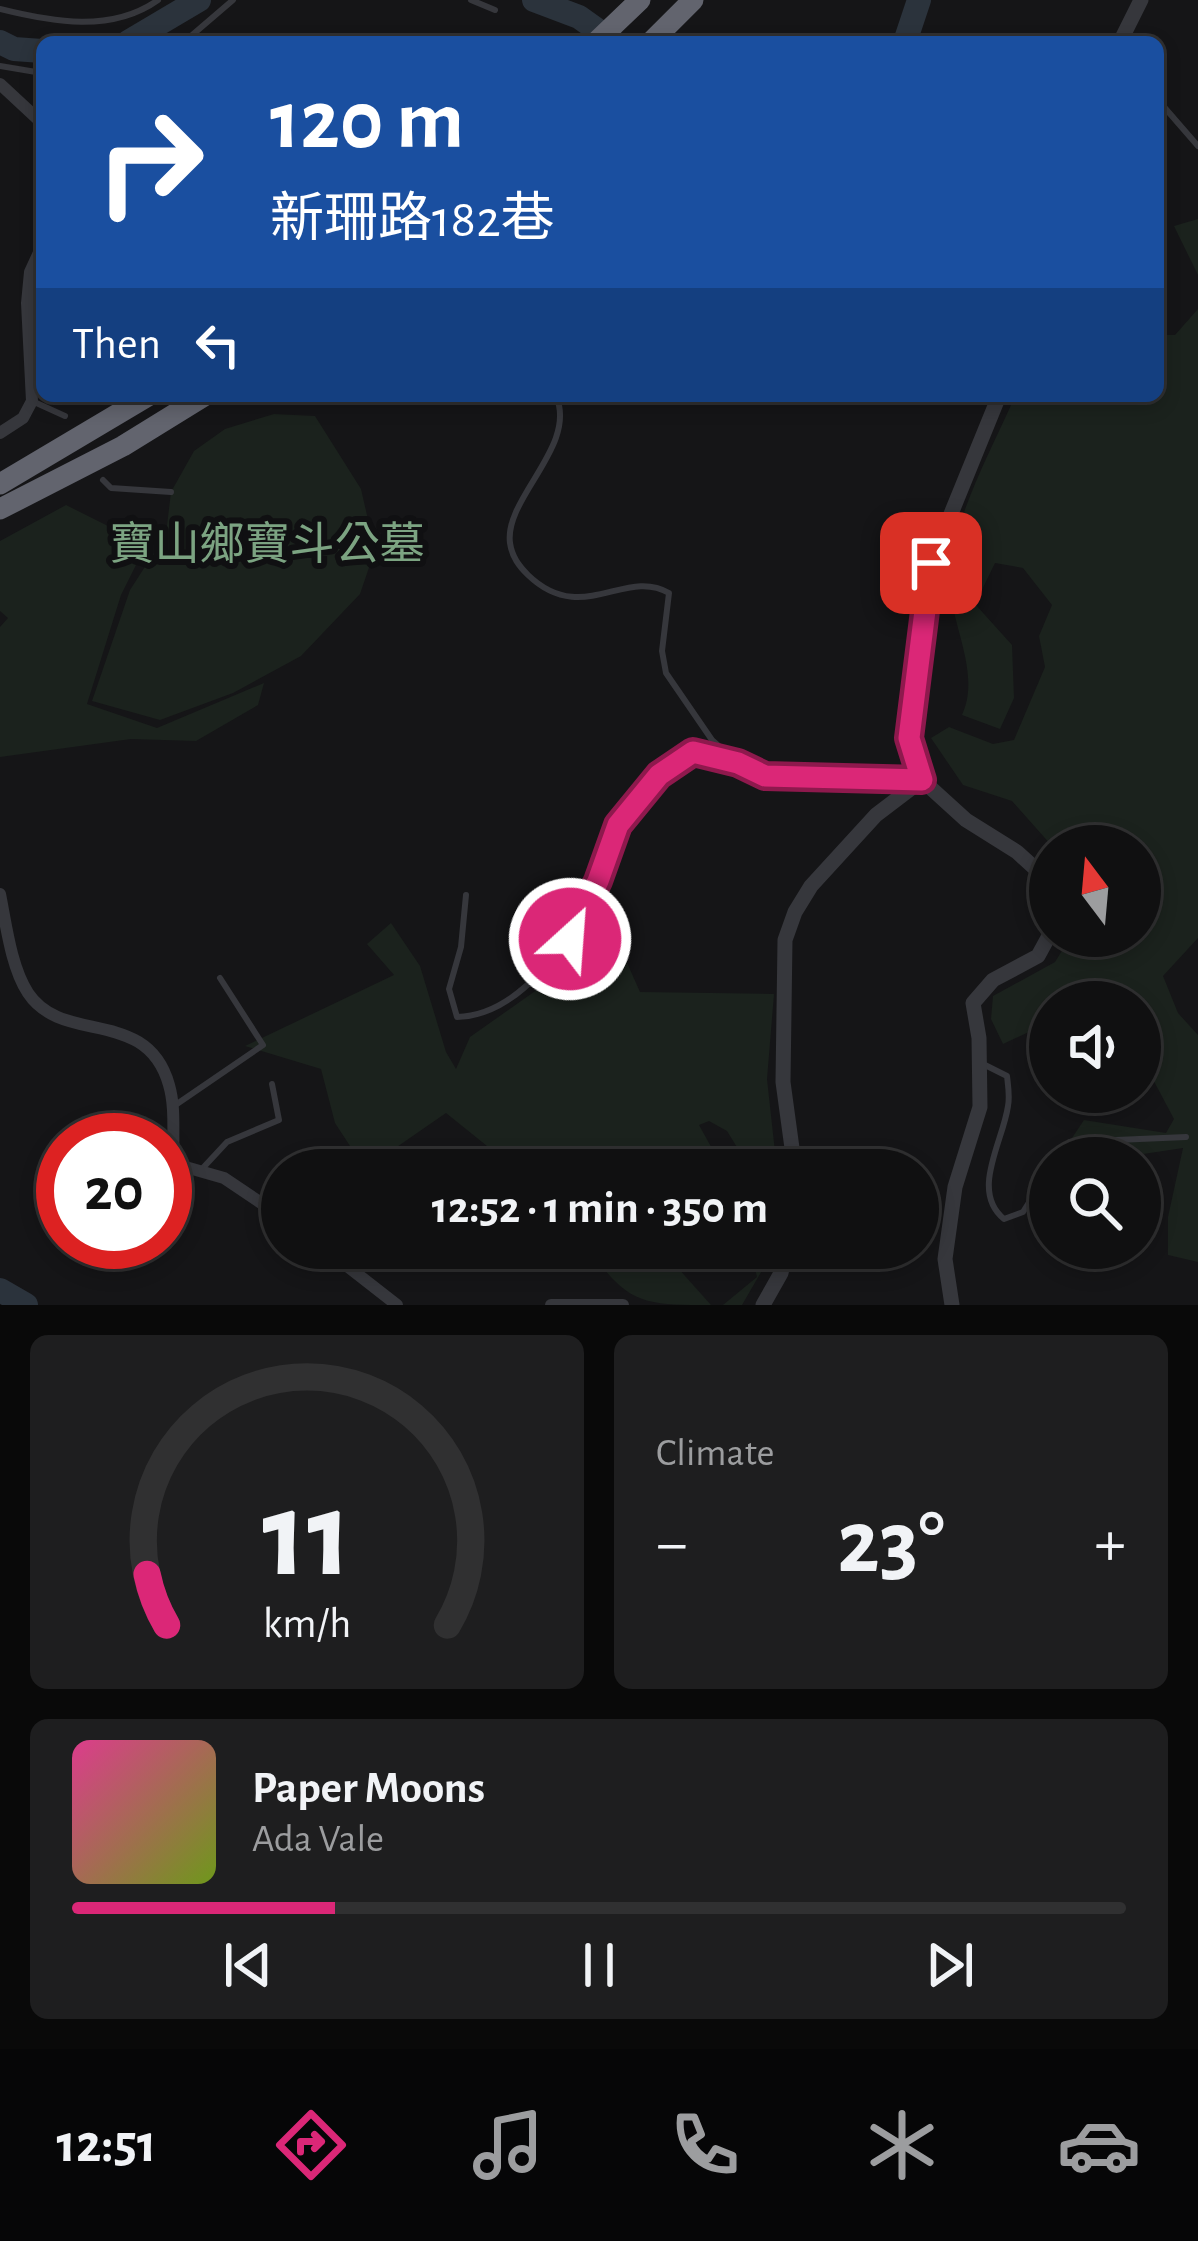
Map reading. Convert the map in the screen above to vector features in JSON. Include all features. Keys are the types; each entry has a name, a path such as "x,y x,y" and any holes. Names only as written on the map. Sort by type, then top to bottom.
{"highway":[{"path":"602,36 640,0"},
{"path":"657,36 693,0"},
{"path":"0,484 138,402"},
{"path":"0,509 123,446 195,402"}],"street":[{"path":"1123,36 1141,0"},
{"path":"0,84 36,117"},
{"path":"0,433 23,418 32,401 27,303 36,259"},
{"path":"997,402 931,563 909,738 922,780 966,820 1029,864"},
{"path":"792,1149 783,1082 785,940 812,886 876,814 922,780"},
{"path":"0,894 28,993 45,1009 137,1038 155,1055 168,1080 174,1106 174,1159 182,1166 224,1178 261,1202"},
{"path":"952,1305 945,1259 955,1187 980,1107 973,1004 992,980 1036,957"},
{"path":"351,1269 397,1305"},
{"path":"763,1305 782,1269"},
{"path":"551,1305 622,1305"}],"lane":[{"path":"0,9 108,22 158,0"},
{"path":"191,36 233,0"},
{"path":"471,0 495,10"},
{"path":"0,66 36,72"},
{"path":"1164,107 1198,146"},
{"path":"32,401 65,416"},
{"path":"559,402 555,436 514,517 509,540 517,563 534,580 569,597 582,599 637,586 669,592 662,651 666,673 712,740 738,763"},
{"path":"103,480 111,488 171,492"},
{"path":"466,896 449,989 457,1017 477,1017 528,984 570,939 618,825 659,775 693,752 738,763 765,776 922,780"},
{"path":"174,1106 263,1045 220,978"},
{"path":"980,1062 1007,1076 1009,1104 988,1189 992,1208 1004,1219 1022,1212 1029,1201"},
{"path":"201,1170 227,1142 279,1120 272,1084"},
{"path":"1161,1138 1186,1137"}],"green space":[{"path":"1198,219 1198,275 1174,226"},
{"path":"1198,309 1198,938 1163,976 1178,1013 1198,1035 1198,1262 1168,1255 1168,1217 1183,1148 1161,1151 1161,1137 1073,1137 1084,1120 1166,1133 1174,1119 1161,1095 1161,981 1029,981 1029,1032 1003,1044 991,1019 993,996 1058,957 1161,957 1161,825 1033,825 1012,801 963,785 931,738 949,727 993,744 1014,740 1045,667 1039,636 1052,605 1023,568 995,563 975,604 1012,645 1014,698 1000,729 962,715 968,678 952,600 951,561 970,497 1012,402 1164,402 1164,335 1175,335"},
{"name":"寶山鄉寶斗公墓","path":"274,414 315,416 361,489 375,550 360,594 301,656 233,693 160,720 92,701 130,590 166,534 171,492 194,451 225,429"},
{"path":"66,505 146,545 121,595 87,704 157,728 264,683 258,705 196,741 131,739 0,757 0,627 8,618 0,611 0,541"},
{"path":"606,905 640,992 774,994 767,1079 775,1149 738,1149 727,1131 709,1121 699,1125 712,1149 491,1149 446,1113 394,1149 352,1149 335,1123 321,1069 245,1046 394,975 367,944 391,923 420,966 446,1052 456,1069 470,1037 555,977"},
{"path":"604,1269 679,1269 711,1305 653,1302 615,1281"},
{"path":"755,1269 763,1269 742,1305 723,1305 757,1277"}],"waterway":[{"path":"138,36 199,0"},
{"path":"534,0 579,17 606,36"},
{"path":"907,36 919,0"},
{"path":"0,42 36,51"},
{"path":"0,1290 26,1305"}],"route":[{"path":"570,939 618,825 659,775 693,752 738,763 765,776 922,780 909,738 931,563"}]}
